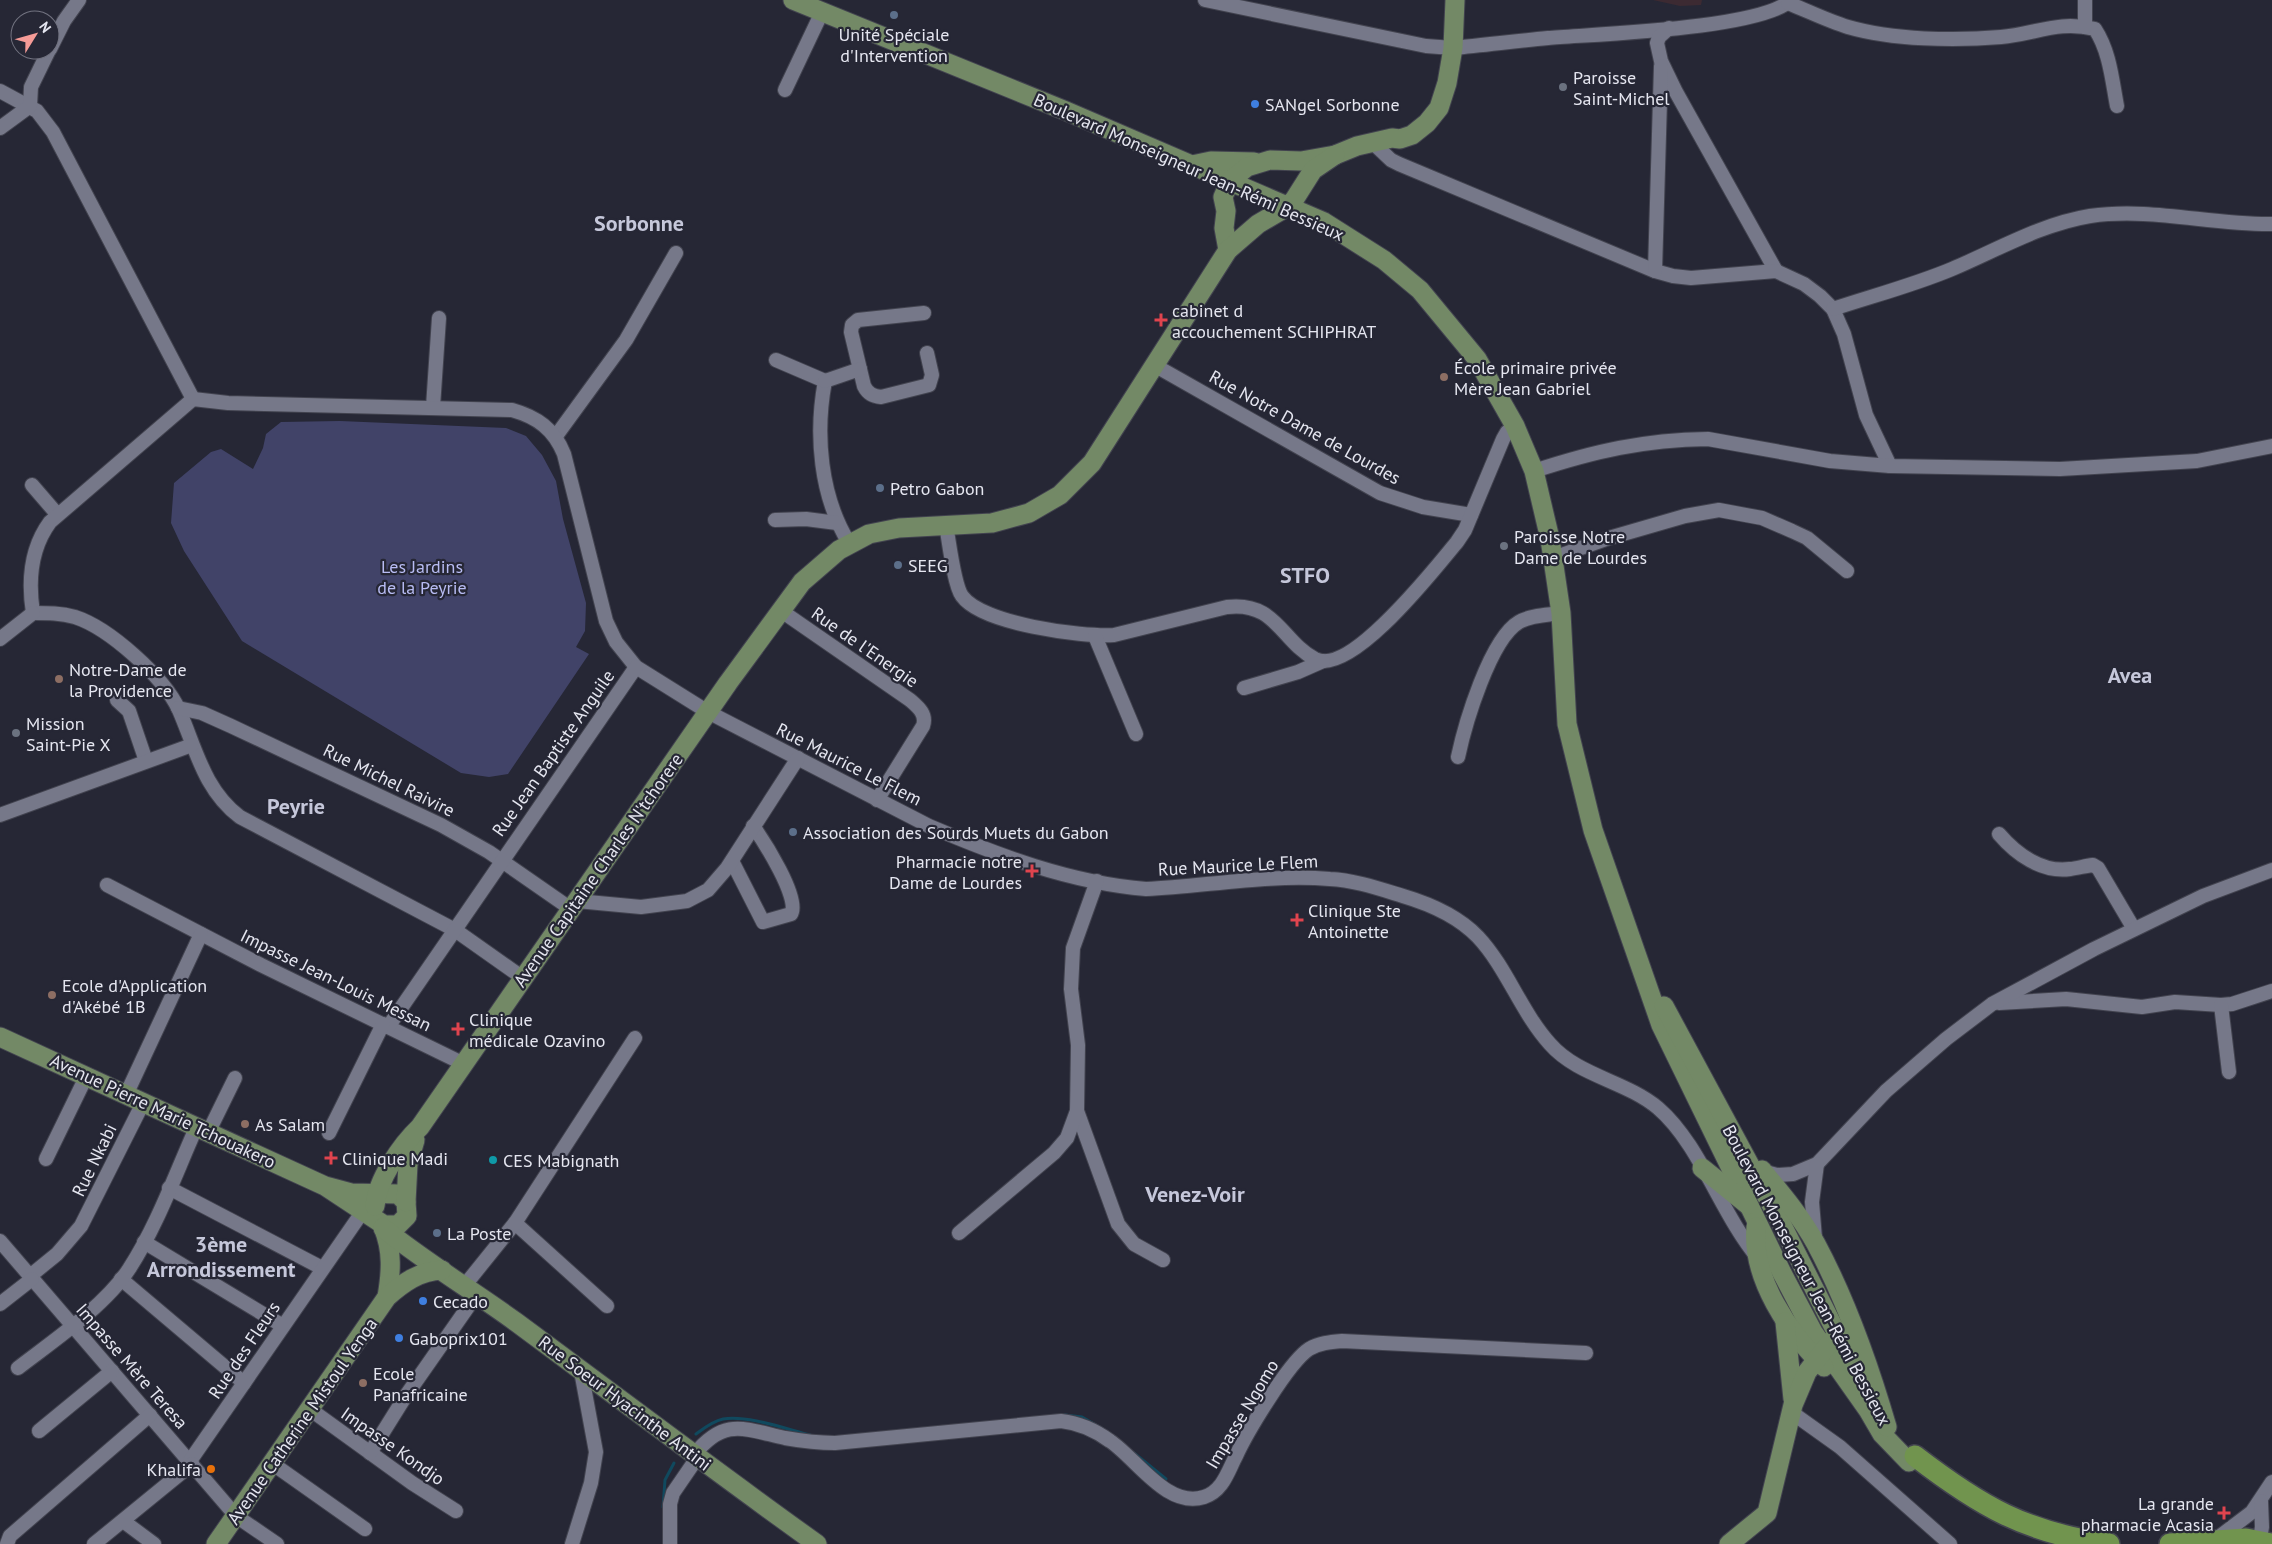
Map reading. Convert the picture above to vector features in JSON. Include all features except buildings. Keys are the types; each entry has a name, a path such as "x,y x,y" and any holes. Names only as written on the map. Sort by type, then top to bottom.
{"highway":[{"name":"Boulevard Monseigneur Jean-Rémi Bessieux","path":"1912,1459 1972,1508 2022,1533 2053,1544"},
{"name":"Boulevard Monseigneur Jean-Rémi Bessieux","path":"1912,1459 1976,1501 2000,1513 2061,1536 2109,1544"},
{"path":"2170,1544 2214,1540 2263,1543"}],"main road":[{"name":"Boulevard Monseigneur Jean-Rémi Bessieux","path":"793,0 1057,107 1324,222 1355,241 1410,281 1448,322 1477,359 1515,426 1534,471 1553,558 1561,613 1567,724 1593,830 1612,891 1661,1025 1762,1215 1837,1335 1873,1405 1887,1427 1912,1459"},
{"path":"1287,207 1312,170 1336,155 1357,146 1392,138 1400,140 1412,135 1434,116 1445,91 1453,48 1454,0"},
{"path":"1336,155 1301,161 1211,161 1190,165 1240,222 1300,219 1355,241"},
{"path":"1280,161 1294,165 1303,184 1308,201 1355,241"},
{"path":"1228,250 1224,228 1225,189 1239,172 1260,162"},
{"name":"Avenue Capitaine Charles N'tchorere","path":"420,1127 708,712 780,610 813,570 849,543 882,530 983,524 1010,519 1029,513 1060,495 1092,463 1228,250 1264,221 1287,207"},
{"name":"Boulevard Monseigneur Jean-Rémi Bessieux","path":"1645,978 1672,1019 1732,1136 1782,1273 1819,1354 1868,1410 1882,1434 1912,1459"},
{"name":"Avenue Pierre Marie Tchouakero","path":"0,1037 325,1186 376,1203"},
{"path":"392,1293 391,1258 376,1203 412,1134 420,1127"},
{"path":"392,1293 405,1247 408,1164 420,1127"},
{"path":"1732,1136 1762,1171 1811,1237 1849,1318 1874,1380 1887,1427"},
{"path":"1702,1168 1762,1215 1811,1237"},
{"path":"376,1203 398,1194 407,1213 417,1245 437,1267 422,1273 392,1293"},
{"path":"376,1203 391,1226 403,1221 407,1213"},
{"name":"Rue Soeur Hyacinthe Antini","path":"376,1203 405,1247 471,1289 696,1457 817,1544"},
{"path":"1762,1215 1756,1239 1766,1283 1784,1317 1819,1354"},
{"name":"Avenue Catherine Mistoul Yenga","path":"216,1544 392,1293"},
{"path":"1784,1317 1792,1408"},
{"path":"1729,1544 1767,1513 1792,1408 1807,1372 1819,1354 1837,1335 1849,1318"}],"street":[{"path":"60,29 79,0"},
{"path":"1205,0 1426,46 1453,48 1732,21 1763,14 1789,2 1849,27 1890,35 1945,38 2001,37 2051,27 2075,25 2094,29 2101,38 2109,62 2117,106"},
{"path":"2085,0 2085,27"},
{"path":"785,90 822,12"},
{"path":"1669,28 1659,37 1657,49 1660,58 1676,92 1776,271"},
{"path":"1630,32 1650,45 1660,58 1655,270"},
{"path":"30,106 30,87 44,60"},
{"path":"0,91 30,106 53,132 73,166 121,264 193,399"},
{"path":"0,128 30,106"},
{"path":"1373,143 1391,160 1399,164 1673,276 1691,278 1776,271 1804,284 1833,309 1844,334 1866,415 1890,466"},
{"path":"1833,309 1951,269 2043,230 2090,216 2149,214 2225,222 2272,224"},
{"path":"33,614 30,594 33,556 43,531 57,514 193,399 228,403 512,410 538,420 556,436 626,340 676,252"},
{"path":"924,313 858,320 853,323 851,332 860,370 868,392 875,396 925,388 929,385 932,375 927,353"},
{"path":"433,407 440,318"},
{"path":"776,360 825,381 860,370"},
{"name":"Rue Notre Dame de Lourdes","path":"1154,365 1380,493 1418,505 1470,515"},
{"path":"825,381 819,435 825,474 837,522 849,543"},
{"path":"1244,688 1298,672 1323,661 1337,659 1353,649 1398,612 1457,542 1503,439 1507,432 1515,426"},
{"name":"Rue Maurice Le Flem","path":"556,436 569,471 608,626 616,642 636,666 708,712 877,800 967,842 1035,866 1097,881 1146,889 1267,879 1332,879 1385,890 1438,908 1462,923 1477,936 1492,955 1531,1021 1564,1058 1624,1088 1658,1108 1688,1144 1743,1239 1759,1258"},
{"path":"1534,471 1616,447 1648,442 1708,439 1830,461 1890,466 2060,469 2197,461 2272,446"},
{"path":"32,485 57,514"},
{"path":"1553,558 1609,538 1684,516 1719,510 1762,518 1807,538 1847,571"},
{"path":"774,520 806,519 837,522"},
{"path":"946,526 961,594 967,602 988,612 1016,622 1095,636 1131,632 1227,607 1243,606 1259,611 1269,617 1311,655 1323,661"},
{"name":"Rue de l'Energie","path":"780,610 910,700 922,712 924,718 923,726 877,800"},
{"path":"1458,757 1463,735 1486,670 1503,639 1517,623 1524,619 1561,613"},
{"path":"0,639 33,614 62,614 77,618 100,630 161,682 178,708 200,765 217,795 227,808 240,818 455,930 523,978"},
{"path":"1095,636 1136,734"},
{"name":"Rue Jean Baptiste Anguile","path":"329,1133 385,1025 455,930 636,666"},
{"path":"117,700 129,711 146,761"},
{"name":"Rue Michel Raivire","path":"178,708 202,713 441,826 574,905"},
{"path":"0,815 192,745"},
{"path":"574,905 641,907 687,900 708,890 732,861 798,758"},
{"path":"732,861 763,922 791,914 793,906 778,864 754,826"},
{"path":"1999,834 2011,848 2027,859 2052,869 2069,870 2093,865 2098,868 2134,930"},
{"path":"1762,1171 1777,1175 1793,1174 1817,1164 1886,1091 1946,1039 1992,1004 2203,896 2272,870"},
{"path":"959,1233 1054,1154 1067,1138 1077,1111 1078,1045 1071,990 1073,948 1097,881"},
{"name":"Impasse Jean-Louis Messan","path":"107,886 464,1064"},
{"path":"126,1095 196,932"},
{"path":"1992,1004 2066,998 2142,1007 2175,1002 2221,1005 2232,1004 2272,991"},
{"path":"2221,1005 2229,1072"},
{"path":"370,1453 471,1289 634,1038"},
{"path":"46,1160 86,1077"},
{"path":"18,1368 73,1326 121,1279 144,1242 169,1188 236,1078"},
{"name":"Rue Nkabi","path":"0,1304 56,1254 72,1237 90,1212 143,1102"},
{"path":"1077,1111 1118,1224 1134,1244 1163,1260"},
{"path":"1811,1237 1812,1202 1817,1164"},
{"path":"169,1188 322,1268"},
{"name":"Rue des Fleurs","path":"94,1544 191,1462 322,1268 376,1203"},
{"path":"515,1223 607,1306"},
{"name":"Impasse Mère Teresa","path":"0,1241 236,1516 277,1544"},
{"path":"144,1242 283,1326"},
{"path":"121,1279 244,1383"},
{"name":"Impasse Ngomo","path":"670,1544 670,1504 673,1493 710,1438 719,1432 737,1428 812,1443 836,1443 1061,1421 1072,1422 1100,1435 1117,1446 1160,1485 1172,1493 1195,1498 1205,1497 1219,1487 1244,1440 1290,1367 1303,1353 1315,1345 1342,1341 1586,1353"},
{"path":"39,1431 112,1371"},
{"path":"572,1544 591,1484 596,1452 581,1371"},
{"path":"1792,1408 1840,1447 1950,1544"},
{"name":"Impasse Kondjo","path":"310,1410 456,1511"},
{"path":"7,1544 10,1536 150,1415"},
{"path":"273,1464 366,1529"},
{"path":"2214,1540 2244,1519 2261,1501 2272,1482"},
{"path":"2261,1501 2263,1543"},
{"path":"123,1521 154,1544"}],"shaded area":[{"path":"1653,0 1702,0 1701,5 1680,6"}],"green space":[{"name":"Les Jardins de la Peyrie","path":"340,421 506,428 526,436 542,455 556,481 563,519 586,603 585,631 576,647 589,654 508,774 489,777 461,773 242,641 184,551 171,523 174,483 211,452 221,449 253,469 263,448 266,434 281,422"}],"waterway":[{"path":"1065,1415 1082,1417 1103,1429"},
{"path":"696,1434 716,1421 733,1418 767,1423 810,1435"},
{"path":"1134,1453 1166,1479"},
{"path":"663,1507 665,1480 674,1463"}],"place":[{"name":"Unité Spéciale d'Intervention","path":"894,15"},
{"name":"Paroisse Saint-Michel","path":"1563,87"},
{"name":"SANgel Sorbonne","path":"1255,104"},
{"name":"cabinet d accouchement SCHIPHRAT","path":"1161,320"},
{"name":"École primaire privée Mère Jean Gabriel","path":"1444,377"},
{"name":"Petro Gabon","path":"880,488"},
{"name":"Paroisse Notre Dame de Lourdes","path":"1504,546"},
{"name":"SEEG","path":"898,565"},
{"name":"Notre-Dame de la Providence","path":"59,679"},
{"name":"Mission Saint-Pie X","path":"16,733"},
{"name":"Association des Sourds Muets du Gabon","path":"793,832"},
{"name":"Pharmacie notre Dame de Lourdes","path":"1032,871"},
{"name":"Clinique Ste Antoinette","path":"1297,920"},
{"name":"Ecole d'Application d'Akébé 1B","path":"52,995"},
{"name":"Clinique médicale Ozavino","path":"458,1029"},
{"name":"As Salam","path":"245,1124"},
{"name":"Clinique Madi","path":"331,1158"},
{"name":"CES Mabignath","path":"493,1160"},
{"name":"La Poste","path":"437,1233"},
{"name":"Cecado","path":"423,1301"},
{"name":"Gaboprix101","path":"399,1338"},
{"name":"Ecole Panafricaine","path":"363,1383"},
{"name":"Khalifa","path":"211,1469"},
{"name":"La grande pharmacie Acasia","path":"2224,1513"}],"district":[{"name":"Sorbonne","path":"639,223"},
{"name":"STFO","path":"1305,575"},
{"name":"Avea","path":"2130,675"},
{"name":"Peyrie","path":"296,806"},
{"name":"Venez-Voir","path":"1195,1194"},
{"name":"3ème Arrondissement","path":"221,1256"}]}
